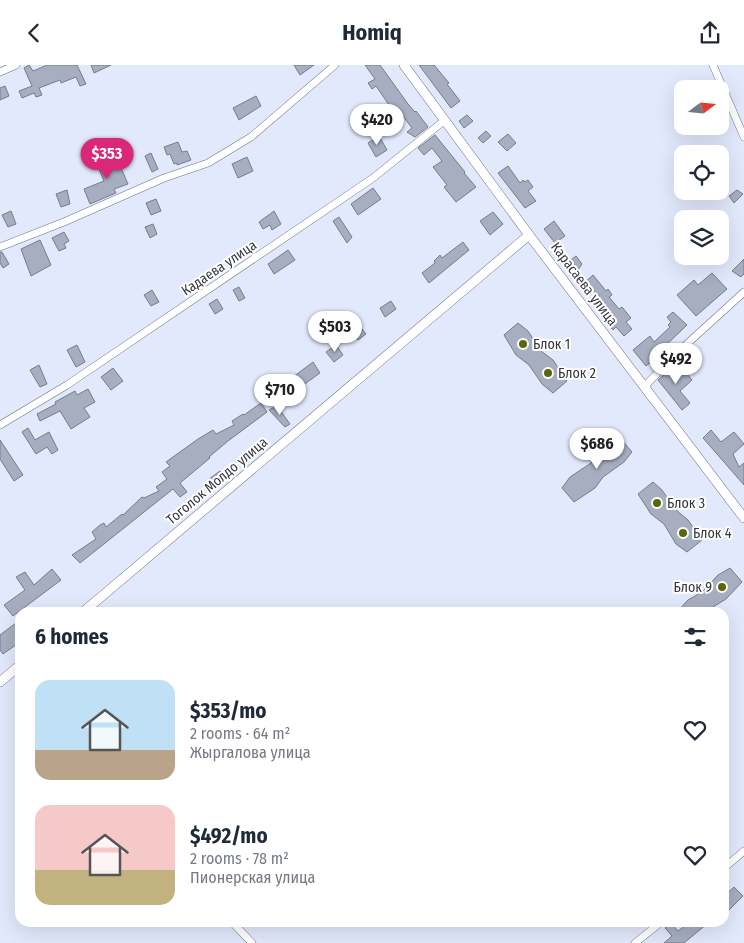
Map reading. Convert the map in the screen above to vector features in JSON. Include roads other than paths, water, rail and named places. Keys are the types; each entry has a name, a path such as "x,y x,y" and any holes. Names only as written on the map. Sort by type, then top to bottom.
{"street":[{"path":"0,72 16,65"},
{"path":"0,247 64,223 164,177 208,163 251,137 336,65"},
{"name":"Карасаева улица","path":"404,65 529,235 744,517"},
{"path":"713,65 744,137"},
{"name":"Кадаева улица","path":"0,425 75,380 365,184 445,120"},
{"name":"Тоголок Молдо улица","path":"89,607 529,235"},
{"path":"644,387 678,352 744,292"},
{"path":"1,678 15,668"},
{"path":"729,864 744,851"},
{"path":"237,927 252,943"},
{"path":"635,943 655,927"}],"place":[{"name":"Блок 1","path":"523,344"},
{"name":"Блок 2","path":"548,373"},
{"name":"Блок 3","path":"657,503"},
{"name":"Блок 4","path":"683,533"},
{"name":"Блок 9","path":"722,587"}]}
